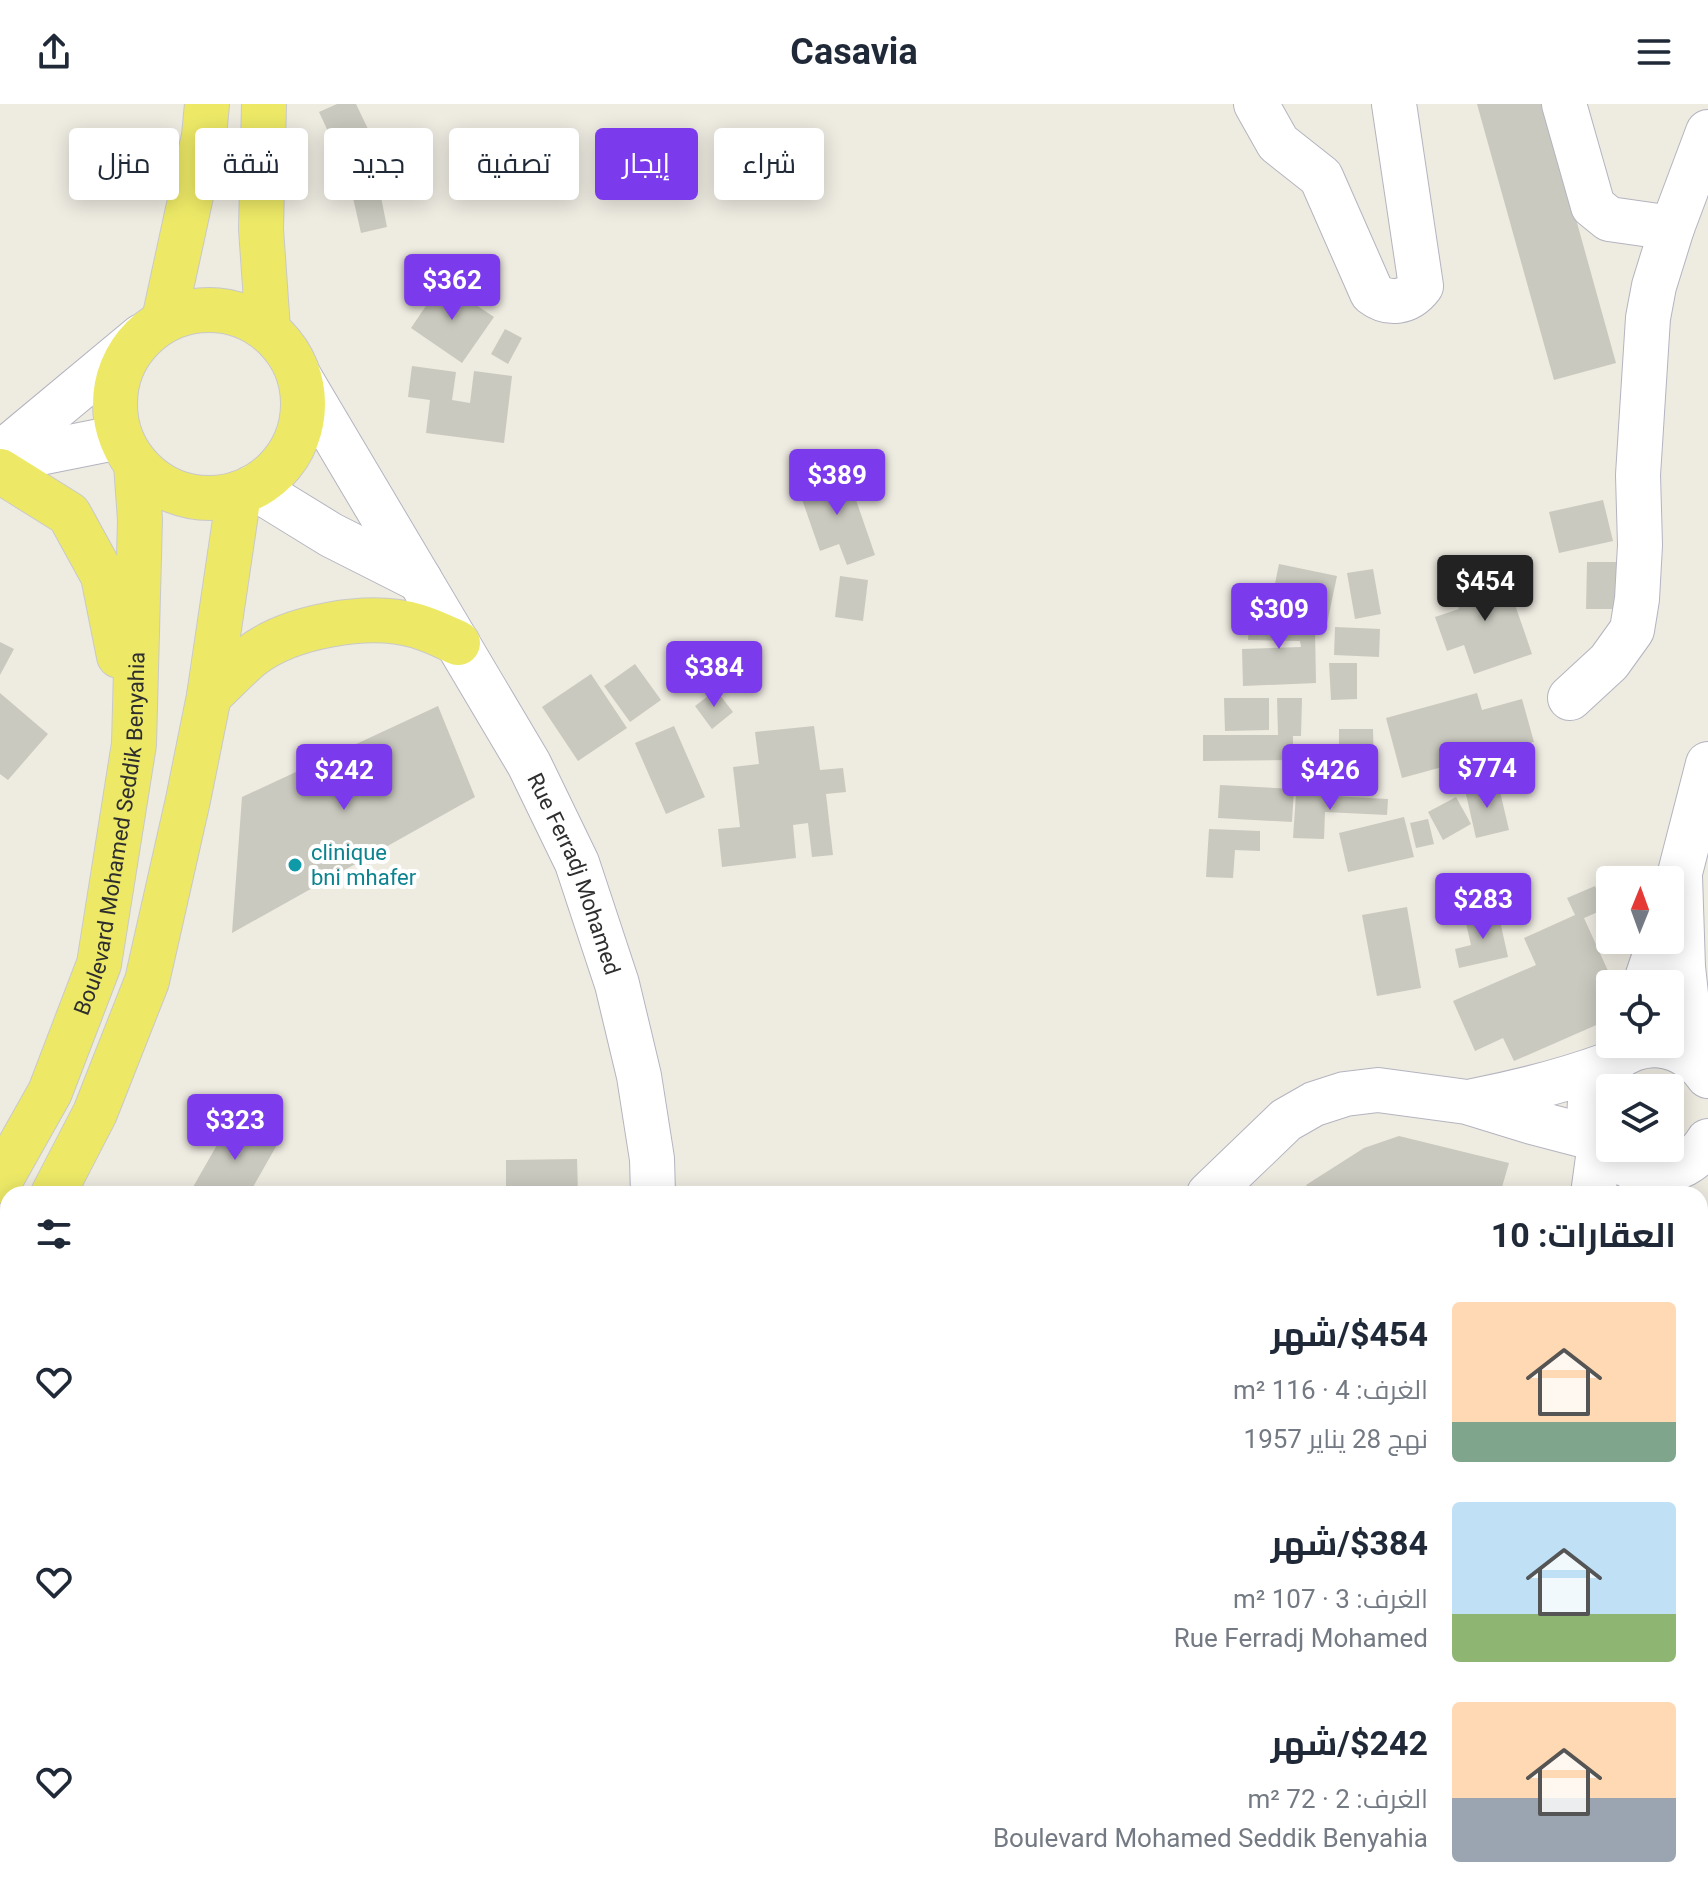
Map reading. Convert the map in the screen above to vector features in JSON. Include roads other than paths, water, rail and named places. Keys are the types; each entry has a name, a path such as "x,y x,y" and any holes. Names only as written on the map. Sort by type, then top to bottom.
{"main road":[{"path":"153,328 204,136 207,104"},
{"path":"264,104 261,229 268,329"},
{"path":"217,309 244,316 268,329 288,351 300,378 304,410 296,441 279,467 246,490 211,498 183,495 158,483 128,451 114,411 116,383 126,358 153,328 190,311 217,309"},
{"name":"Boulevard Mohamed Seddik Benyahia","path":"1,1177 50,1092 99,964 134,744 140,520 128,451"},
{"path":"0,471 69,514 103,576 134,730"},
{"path":"57,1186 95,1113 147,981 209,696 246,490"},
{"path":"209,696 252,656 289,635 331,623 378,621 416,625 458,643"}],"street":[{"path":"1256,104 1278,143 1321,177 1372,293 1384,300 1398,302 1411,296 1421,286 1394,104"},
{"path":"1564,104 1593,206 1609,219 1672,228"},
{"path":"1570,698 1609,662 1632,630 1640,545 1638,475 1648,318 1654,286 1672,228 1708,132"},
{"path":"0,454 153,328"},
{"name":"Rue Ferradj Mohamed","path":"300,378 529,764 577,863 617,984 639,1076 652,1159 653,1186"},
{"path":"0,461 128,451"},
{"path":"246,490 420,580"},
{"path":"1682,866 1708,764"},
{"path":"1682,954 1702,1067"},
{"path":"1684,1055 1702,1067"},
{"path":"1467,1102 1562,1081 1609,1058"},
{"path":"1596,1081 1590,1100 1591,1120 1596,1133"},
{"path":"1217,1186 1286,1120 1314,1104 1345,1094 1378,1090 1467,1102 1596,1140"},
{"path":"1594,1186 1597,1162"},
{"path":"1621,1162 1638,1170 1661,1172 1690,1165"}],"place":[{"name":"clinique bni mhafer","path":"295,865"}]}
